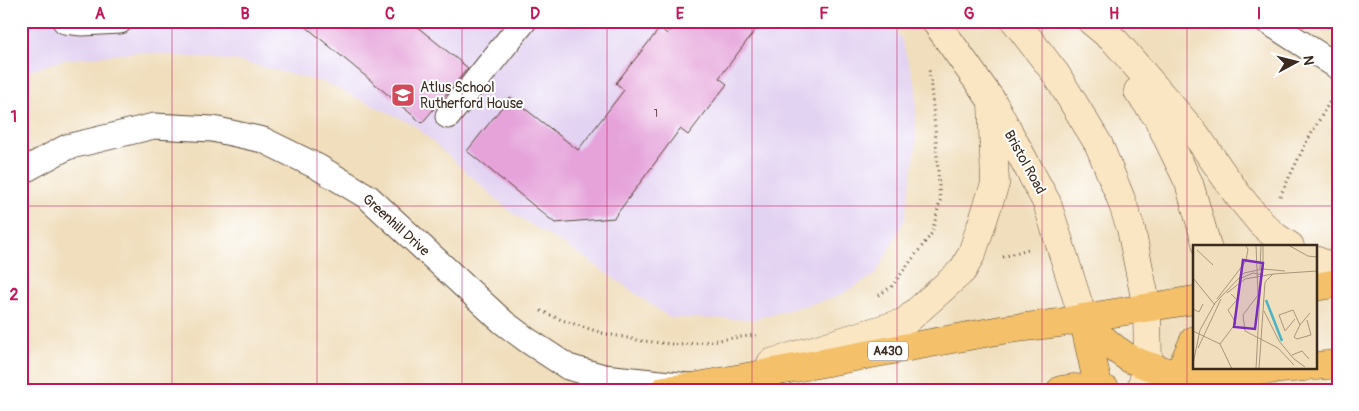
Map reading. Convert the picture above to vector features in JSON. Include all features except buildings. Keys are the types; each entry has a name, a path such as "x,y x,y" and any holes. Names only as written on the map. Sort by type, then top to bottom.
{"main road":[{"name":"Bristol Road","path":"935,21 992,101 1047,203 1082,318"},
{"path":"1015,21 1056,74 1099,145 1132,229 1147,308 1144,378"},
{"path":"1079,21 1112,55 1157,117 1189,183 1206,245"},
{"path":"1091,21 1115,41 1196,135 1237,194 1261,223 1276,237 1288,245"},
{"path":"665,390 703,388 905,322 962,270 972,253 995,184 992,101"},
{"path":"1316,260 1338,269"},
{"path":"1316,287 1338,284"},
{"name":"A430","path":"703,388 1001,330 1059,323 1193,300"},
{"path":"1082,318 1096,333 1130,359 1144,378 1176,382 1296,368"},
{"path":"1061,390 1101,389 1082,318"},
{"path":"1176,382 1193,342"},
{"path":"1316,366 1338,364"}],"street":[{"path":"64,21 82,24 120,21"},
{"path":"448,116 524,21"},
{"path":"1267,21 1333,64"},
{"name":"Greenhill Drive","path":"21,172 67,147 154,126 213,129 263,140 318,167 368,197 503,322 568,367 604,377 703,388"}],"path":[{"path":"877,297 892,286 932,233 940,201 928,61"},
{"path":"1278,203 1280,194 1306,143 1333,96 1336,86 1321,78 1333,64"},
{"path":"997,259 1058,239"},
{"path":"538,310 602,333 643,341 681,345 757,335"}],"shaded area":[{"path":"21,21 885,21 901,38 916,87 916,143 905,219 876,274 837,297 754,319 670,318 581,255 512,213 414,125 326,83 238,61 137,52 63,60 21,74"}],"place":[{"name":"Atlus School Rutherford House","path":"403,95"}]}
